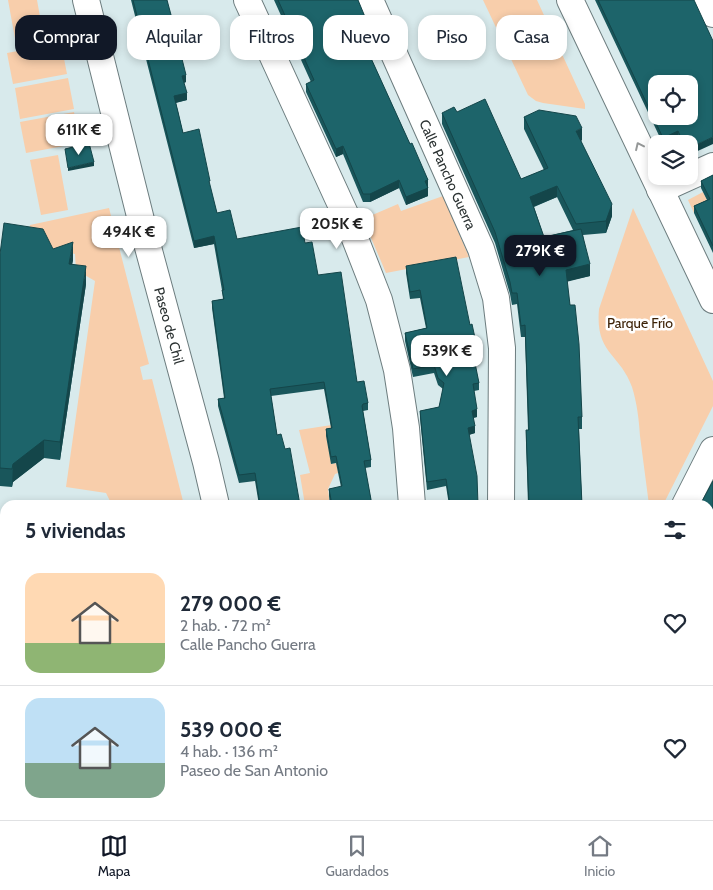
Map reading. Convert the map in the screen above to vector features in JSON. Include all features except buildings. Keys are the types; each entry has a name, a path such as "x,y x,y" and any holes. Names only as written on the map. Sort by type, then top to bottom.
{"street":[{"name":"Paseo de Chil","path":"86,0 145,236 215,500"},
{"path":"247,0 347,218 379,300 397,370 406,428 412,500"},
{"name":"Calle Pancho Guerra","path":"370,0 480,249 496,298 502,348 501,500"},
{"path":"570,0 713,300"},
{"path":"706,0 713,14"},
{"path":"660,190 713,166"},
{"path":"688,500 712,456"}],"green space":[{"path":"8,0 37,0 40,15 15,15 15,38"},
{"path":"483,0 537,0 544,15 496,15 496,27"},
{"path":"15,52 15,60 64,60 67,74 13,84 7,53"},
{"path":"511,60 565,60 585,104 585,109 543,103 536,101 528,95"},
{"path":"68,78 74,109 20,119 15,88"},
{"path":"74,112 80,143 26,153 20,122"},
{"path":"58,155 68,210 41,215 30,160"},
{"path":"703,192 710,206 694,213 688,200"},
{"path":"443,196 469,257 386,273 363,219 398,204 401,211"},
{"path":"109,208 149,364 140,367 143,380 152,379 183,500 110,500 106,493 66,487 95,281 76,270 75,254 26,244 30,225"},
{"name":"Parque Frío","path":"633,208 713,381 713,406 666,500 648,500 634,393 627,376 610,352 601,335 599,309"},
{"path":"364,420 331,464 337,463 338,473 335,474 328,489 329,500 304,500 300,475 310,473 299,430"}]}
